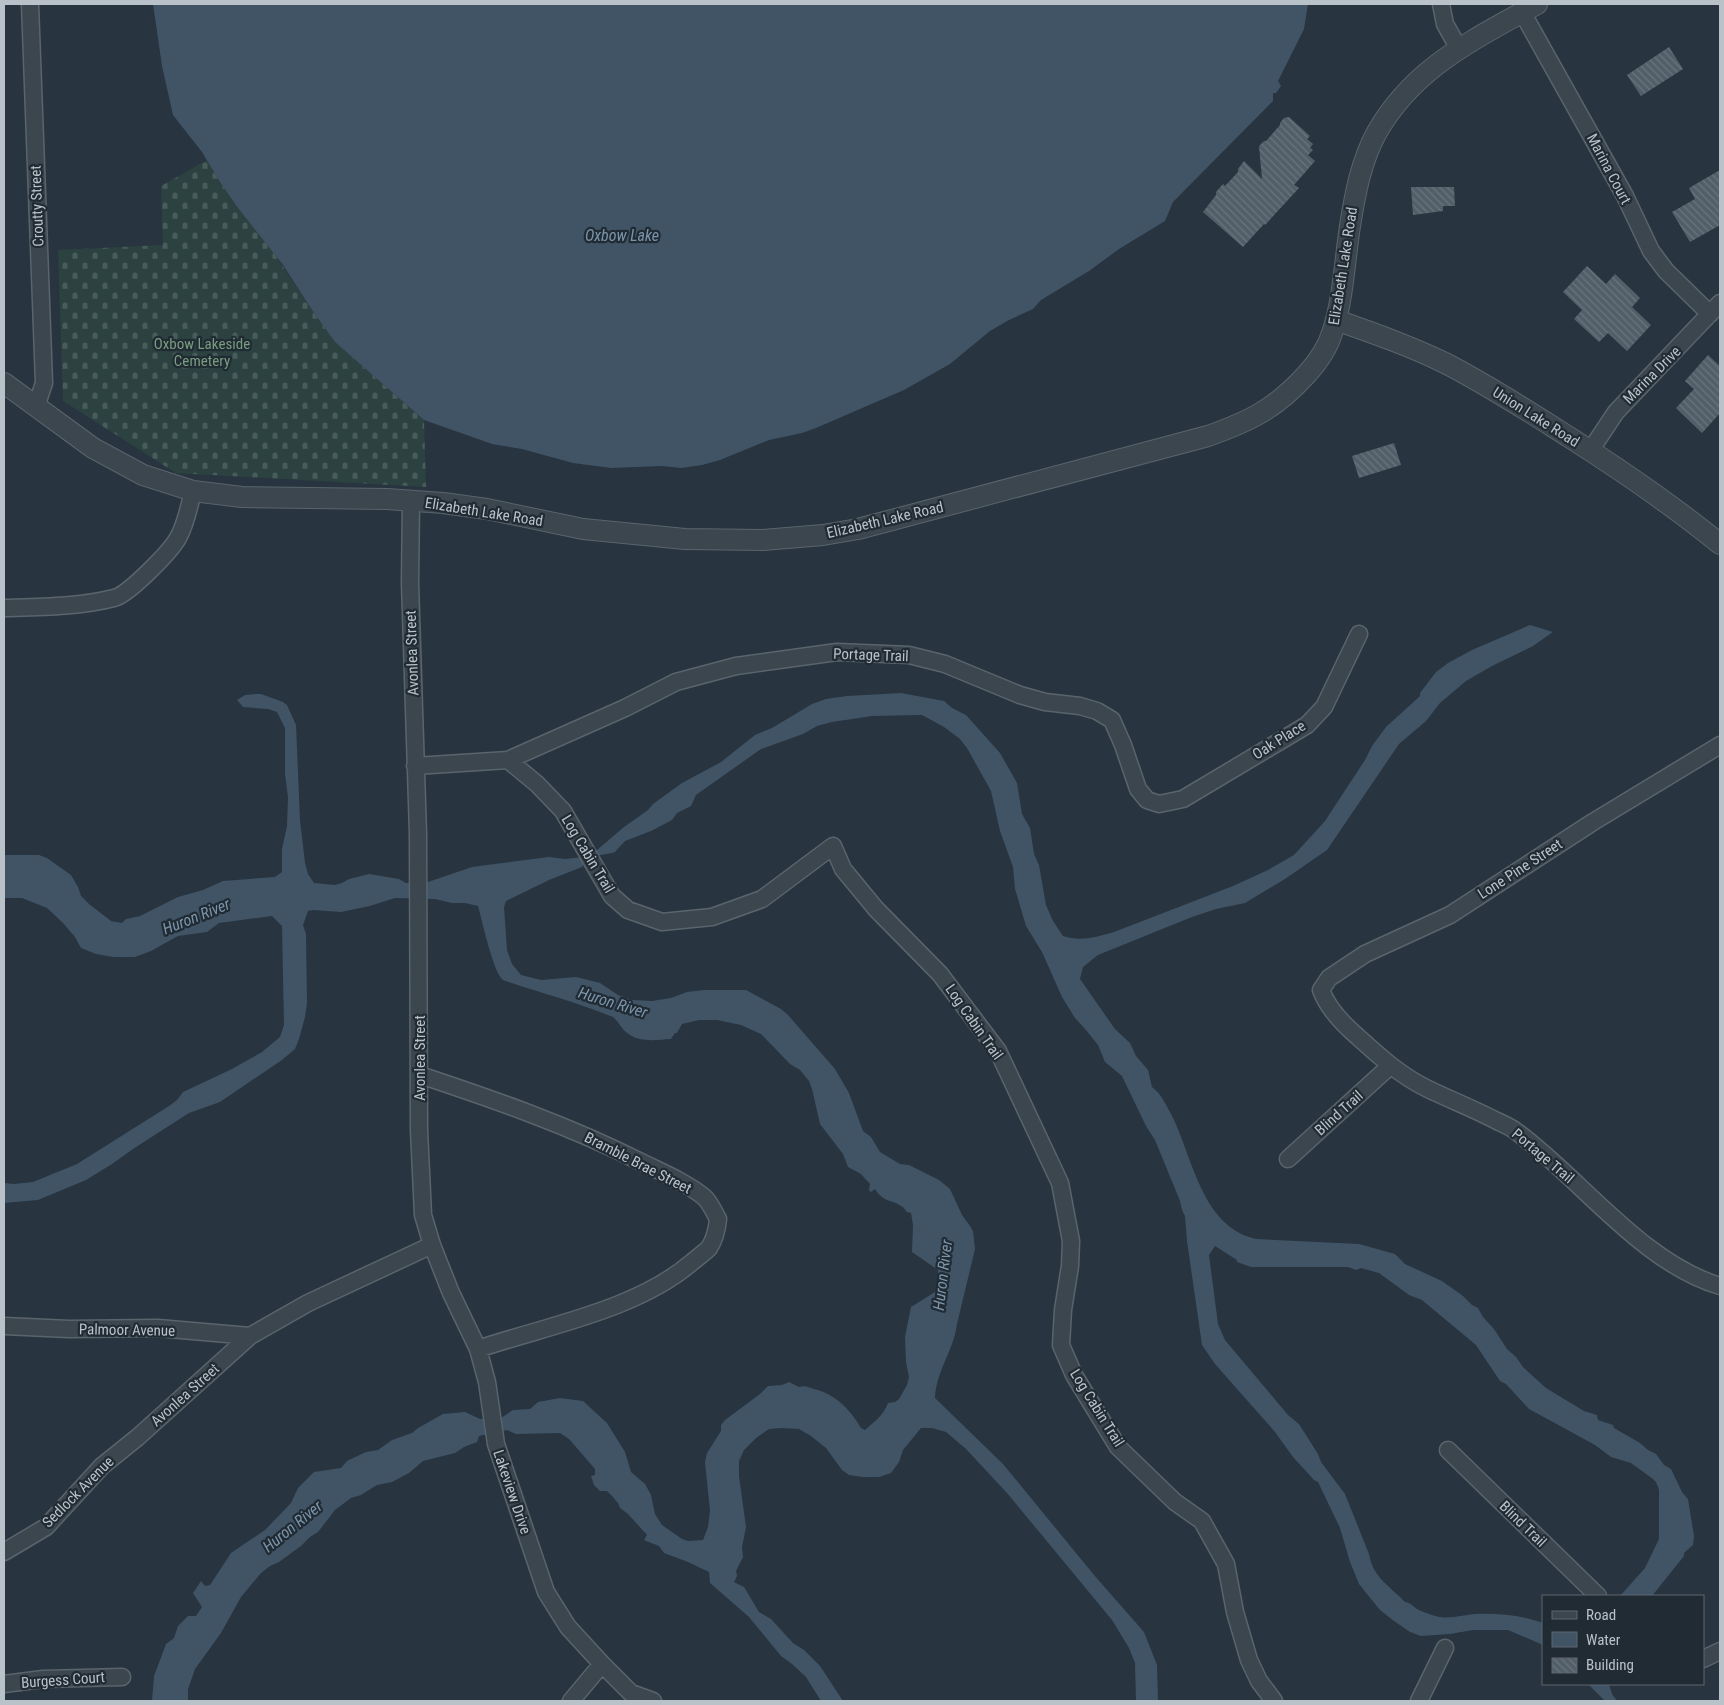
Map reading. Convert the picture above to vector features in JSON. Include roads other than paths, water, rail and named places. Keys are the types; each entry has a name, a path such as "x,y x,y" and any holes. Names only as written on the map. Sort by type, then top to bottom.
{"street":[{"name":"Croutty Street","path":"30,4 44,383 36,407"},
{"path":"1441,4 1445,24 1459,49"},
{"name":"Elizabeth Lake Road","path":"4,383 94,448 142,475 193,491 242,497 411,500 465,506 594,530 684,539 738,540 788,538 858,529 1190,441 1248,420 1280,401 1311,370 1328,344 1336,320 1355,196 1360,176 1373,140 1395,105 1413,84 1438,62 1530,8"},
{"name":"Marina Court","path":"1530,8 1651,251 1666,272 1715,308"},
{"name":"Marina Drive","path":"1590,451 1616,412 1715,308"},
{"name":"Union Lake Road","path":"1336,320 1394,340 1445,363 1494,391 1590,451 1696,524 1720,544"},
{"path":"4,608 61,606 117,598 148,573 178,540 185,523 193,491"},
{"name":"Avonlea Street","path":"126,1446 250,1336 308,1303 432,1245 423,1215 419,1130 418,876 410,583 411,500"},
{"name":"Oak Place","path":"1159,804 1183,798 1307,726 1324,707 1359,634"},
{"name":"Portage Trail","path":"508,760 625,708 676,682 736,666 837,652 909,655 945,664 1020,695 1045,702 1080,706 1098,711 1112,720 1138,789 1147,800 1159,804"},
{"name":"Lone Pine Street","path":"1321,990 1329,978 1365,954 1450,915 1600,818 1720,745"},
{"path":"415,766 508,760"},
{"name":"Log Cabin Trail","path":"508,760 537,784 563,812 612,896 628,910 662,922 712,917 762,900 833,846 843,869 876,909 940,974 998,1051 1060,1183 1071,1241 1070,1266 1063,1310 1062,1345 1074,1376 1118,1447 1175,1502 1202,1521 1226,1564 1234,1612 1249,1660 1259,1681 1274,1701"},
{"name":"Portage Trail","path":"1321,990 1325,1000 1348,1028 1390,1066 1427,1088 1516,1131 1634,1236 1674,1265 1705,1281 1720,1286"},
{"name":"Blind Trail","path":"1288,1159 1390,1066"},
{"name":"Bramble Brae Street","path":"420,1075 568,1128 632,1158 677,1180 705,1198 718,1219 716,1236 708,1249 680,1272 647,1291 557,1326 516,1336 478,1349"},
{"name":"Lakeview Drive","path":"432,1245 451,1293 478,1349 487,1382 496,1444 546,1592 568,1627 602,1664 631,1693 652,1701"},
{"name":"Palmoor Avenue","path":"4,1326 69,1329 158,1328 250,1336"},
{"name":"Sedlock Avenue","path":"4,1552 46,1527 102,1466 126,1446"},
{"name":"Blind Trail","path":"1448,1450 1597,1595"},
{"path":"1419,1701 1445,1648"},
{"path":"1704,1659 1720,1651"},
{"path":"571,1701 602,1664"},
{"name":"Burgess Court","path":"4,1684 43,1679 122,1677"}],"water":[{"name":"Oxbow Lake","path":"153,4 1308,4 1304,29 1278,81 1281,86 1276,93 1273,93 1273,101 1173,202 1165,221 1041,300 1033,309 990,331 950,364 904,390 816,428 769,440 720,460 702,465 681,468 662,466 611,468 573,463 522,449 492,444 424,420 335,342 283,265 238,208 202,152 173,115 162,66"},
{"name":"Huron River","path":"1530,625 1553,632 1533,646 1466,681 1440,703 1426,721 1399,744 1327,850 1285,879 1245,903 1216,909 1192,917 1098,955 1083,967 1080,979 1115,1029 1130,1043 1136,1056 1148,1070 1152,1087 1170,1112 1201,1187 1210,1204 1222,1220 1237,1232 1256,1239 1359,1244 1395,1254 1405,1264 1442,1281 1478,1308 1507,1349 1546,1388 1584,1411 1597,1415 1598,1420 1613,1425 1614,1428 1656,1454 1664,1465 1671,1469 1682,1492 1688,1499 1694,1536 1693,1545 1684,1553 1684,1556 1653,1595 1621,1595 1645,1568 1659,1539 1659,1490 1653,1479 1631,1463 1611,1457 1595,1445 1529,1409 1506,1384 1500,1381 1476,1345 1422,1300 1409,1295 1379,1273 1348,1267 1251,1267 1237,1262 1237,1260 1215,1246 1209,1255 1218,1324 1225,1340 1288,1415 1299,1424 1321,1462 1345,1494 1378,1576 1405,1602 1435,1616 1448,1618 1474,1614 1501,1614 1518,1616 1542,1623 1542,1645 1508,1630 1473,1630 1421,1636 1410,1632 1380,1610 1359,1584 1340,1528 1318,1482 1293,1457 1275,1432 1215,1364 1202,1345 1185,1216 1180,1201 1155,1140 1146,1126 1122,1076 1105,1062 1098,1045 1075,1018 1062,997 1042,952 1026,926 1015,889 1013,867 1000,831 991,791 967,748 960,739 944,727 922,715 872,716 817,726 803,734 761,749 696,795 691,806 677,813 672,820 625,841 615,852 593,857 585,862 582,867 549,880 506,901 504,907 507,950 512,964 521,975 541,980 576,977 600,983 618,995 632,1000 652,1001 671,998 687,992 704,990 746,990 781,1009 788,1015 835,1069 849,1093 863,1131 871,1137 880,1152 900,1164 909,1165 939,1180 950,1189 962,1215 973,1231 975,1249 955,1334 938,1379 935,1398 1003,1464 1094,1575 1144,1632 1157,1665 1158,1701 1136,1701 1135,1663 1129,1648 1112,1620 1007,1493 966,1449 946,1432 932,1428 921,1428 903,1450 899,1462 891,1473 879,1477 863,1477 849,1475 842,1470 826,1448 811,1436 799,1429 781,1428 769,1429 756,1438 744,1450 739,1461 739,1476 746,1527 742,1547 743,1557 736,1571 737,1576 734,1582 744,1587 759,1612 771,1619 793,1643 804,1650 820,1666 843,1701 821,1701 806,1677 781,1656 749,1617 710,1583 709,1572 664,1553 659,1546 644,1540 647,1535 620,1508 611,1495 607,1491 600,1491 594,1485 591,1476 595,1475 595,1469 569,1439 560,1433 516,1434 507,1430 479,1436 477,1442 455,1453 423,1461 409,1473 392,1482 377,1485 361,1495 351,1498 335,1510 318,1532 279,1562 261,1573 241,1597 221,1633 195,1669 188,1689 188,1701 152,1701 154,1676 166,1644 174,1638 178,1626 188,1616 196,1616 202,1607 193,1593 201,1581 205,1586 210,1585 231,1553 265,1530 291,1503 298,1488 314,1472 341,1468 347,1461 366,1452 378,1450 392,1440 412,1433 443,1414 465,1412 480,1419 501,1418 513,1410 530,1409 538,1402 560,1398 583,1401 607,1423 625,1452 631,1472 645,1484 651,1495 655,1514 662,1525 682,1539 688,1541 703,1540 708,1527 710,1511 705,1462 707,1453 721,1431 721,1425 725,1420 768,1386 782,1385 789,1382 799,1387 806,1386 829,1395 841,1403 861,1428 865,1430 881,1415 888,1403 899,1399 907,1385 909,1377 905,1337 911,1307 935,1292 939,1285 938,1270 912,1252 913,1225 911,1213 885,1199 875,1189 871,1192 869,1190 870,1184 861,1174 848,1167 843,1154 820,1124 809,1081 800,1070 790,1064 761,1034 741,1025 717,1020 699,1020 682,1024 671,1039 647,1040 631,1036 613,1017 503,980 495,967 478,906 435,899 395,898 341,912 308,911 303,925 306,934 307,1003 305,1017 295,1049 220,1102 189,1113 86,1180 38,1200 4,1203 4,1183 33,1182 77,1164 169,1106 183,1092 232,1069 262,1052 280,1037 284,1025 282,926 272,916 219,923 207,932 178,936 151,951 135,957 113,957 96,954 81,948 75,937 47,908 22,898 4,898 4,855 39,855 47,858 71,875 81,896 89,904 111,921 122,923 126,919 140,916 178,897 203,890 223,881 275,877 282,872 282,849 287,826 288,797 285,774 285,728 277,712 268,709 243,707 237,700 245,695 261,694 287,705 296,725 300,820 305,863 308,874 314,883 335,885 369,874 399,879 406,883 425,883 472,867 549,857 565,859 584,857 597,850 682,783 721,762 755,735 772,728 812,704 826,699 847,696 901,693 944,701 952,708 966,715 1000,753 1017,783 1022,814 1030,828 1046,905 1053,921 1063,936 1076,939 1088,938 1114,932 1233,886 1268,870 1294,855 1325,821 1386,727 1420,696 1420,693 1436,672 1472,650"},
{"path":"1589,1685 1609,1685 1617,1701 1605,1701"}],"park label":[{"name":"Oxbow Lakeside Cemetery","path":"202,352"}]}
